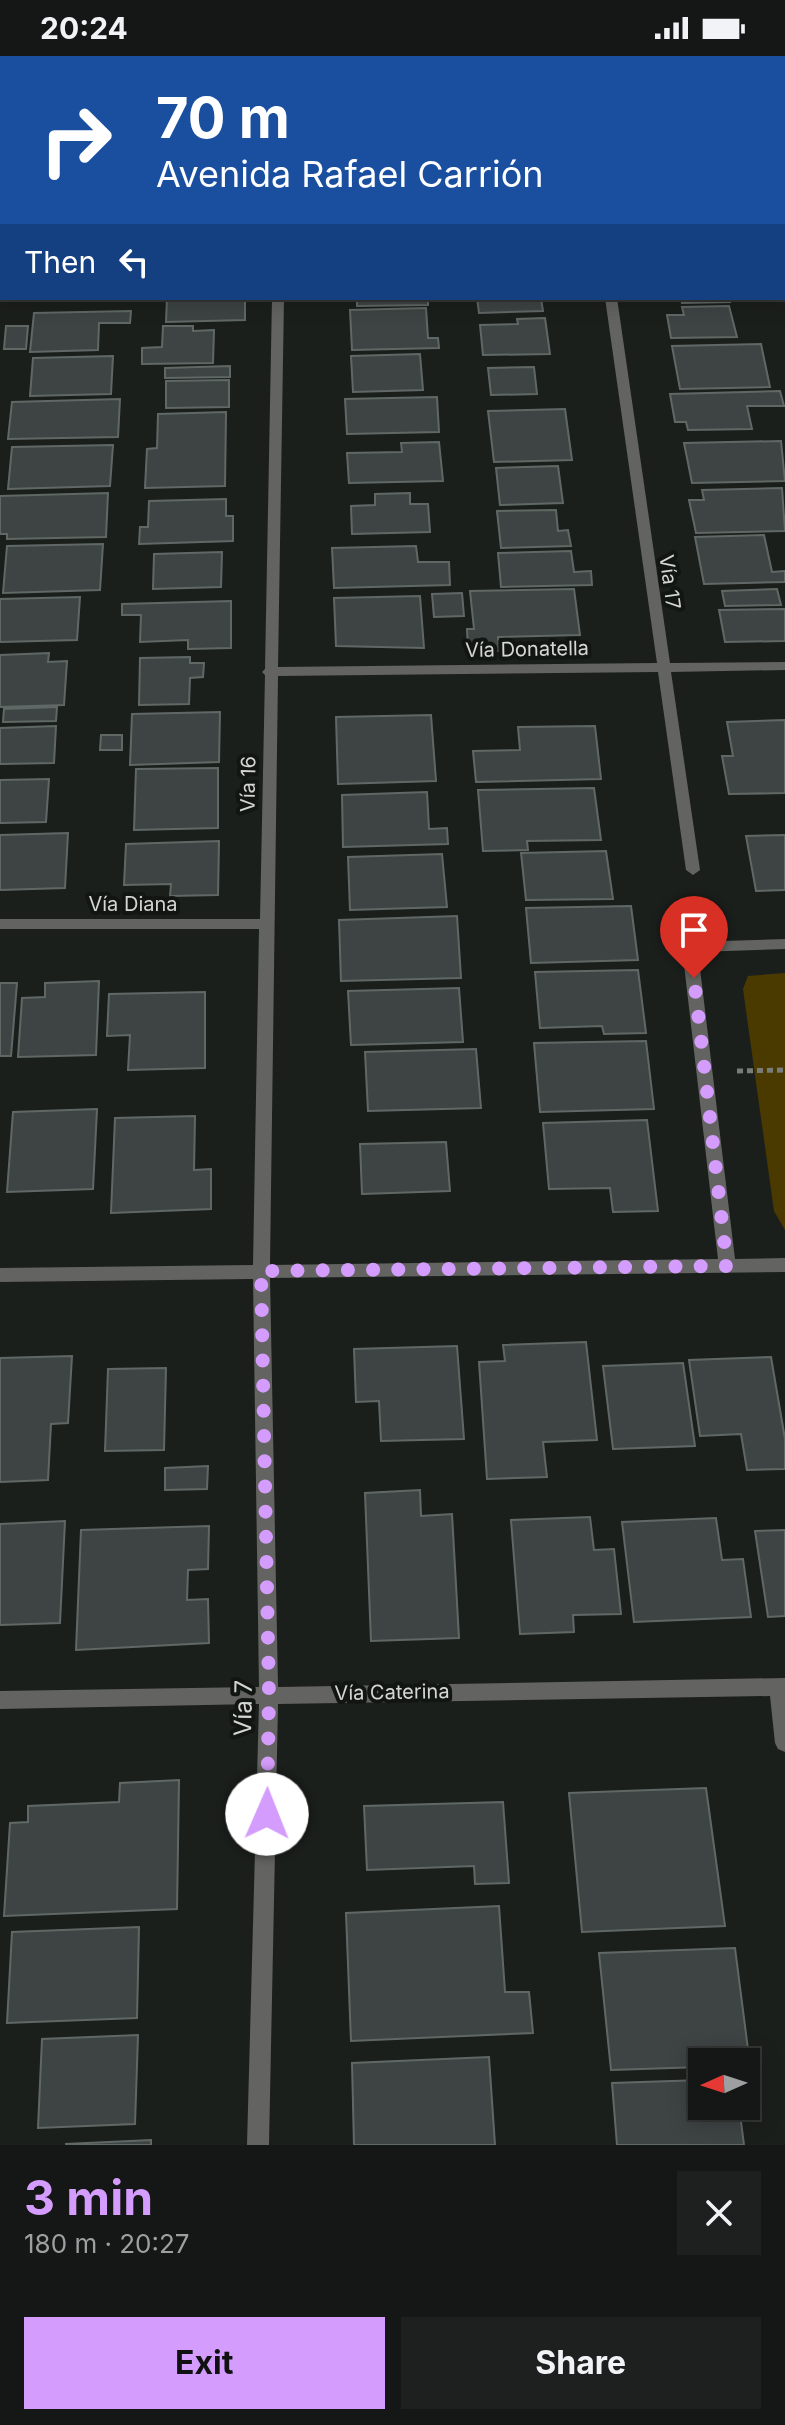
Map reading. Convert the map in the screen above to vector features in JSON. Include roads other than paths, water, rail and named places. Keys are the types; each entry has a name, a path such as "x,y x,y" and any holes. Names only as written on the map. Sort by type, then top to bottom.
{"street":[{"name":"Vía 16","path":"261,1271 269,672 278,300"},
{"name":"Vía 17","path":"611,300 693,870"},
{"name":"Vía Donatella","path":"269,672 785,666"},
{"name":"Vía Diana","path":"0,924 266,924"},
{"path":"727,1266 690,947 785,944"},
{"path":"0,1275 785,1265"},
{"name":"Vía 7","path":"258,2145 269,1694 261,1271"},
{"path":"781,1687 785,1743"},
{"name":"Vía Caterina","path":"0,1700 781,1687"}]}
